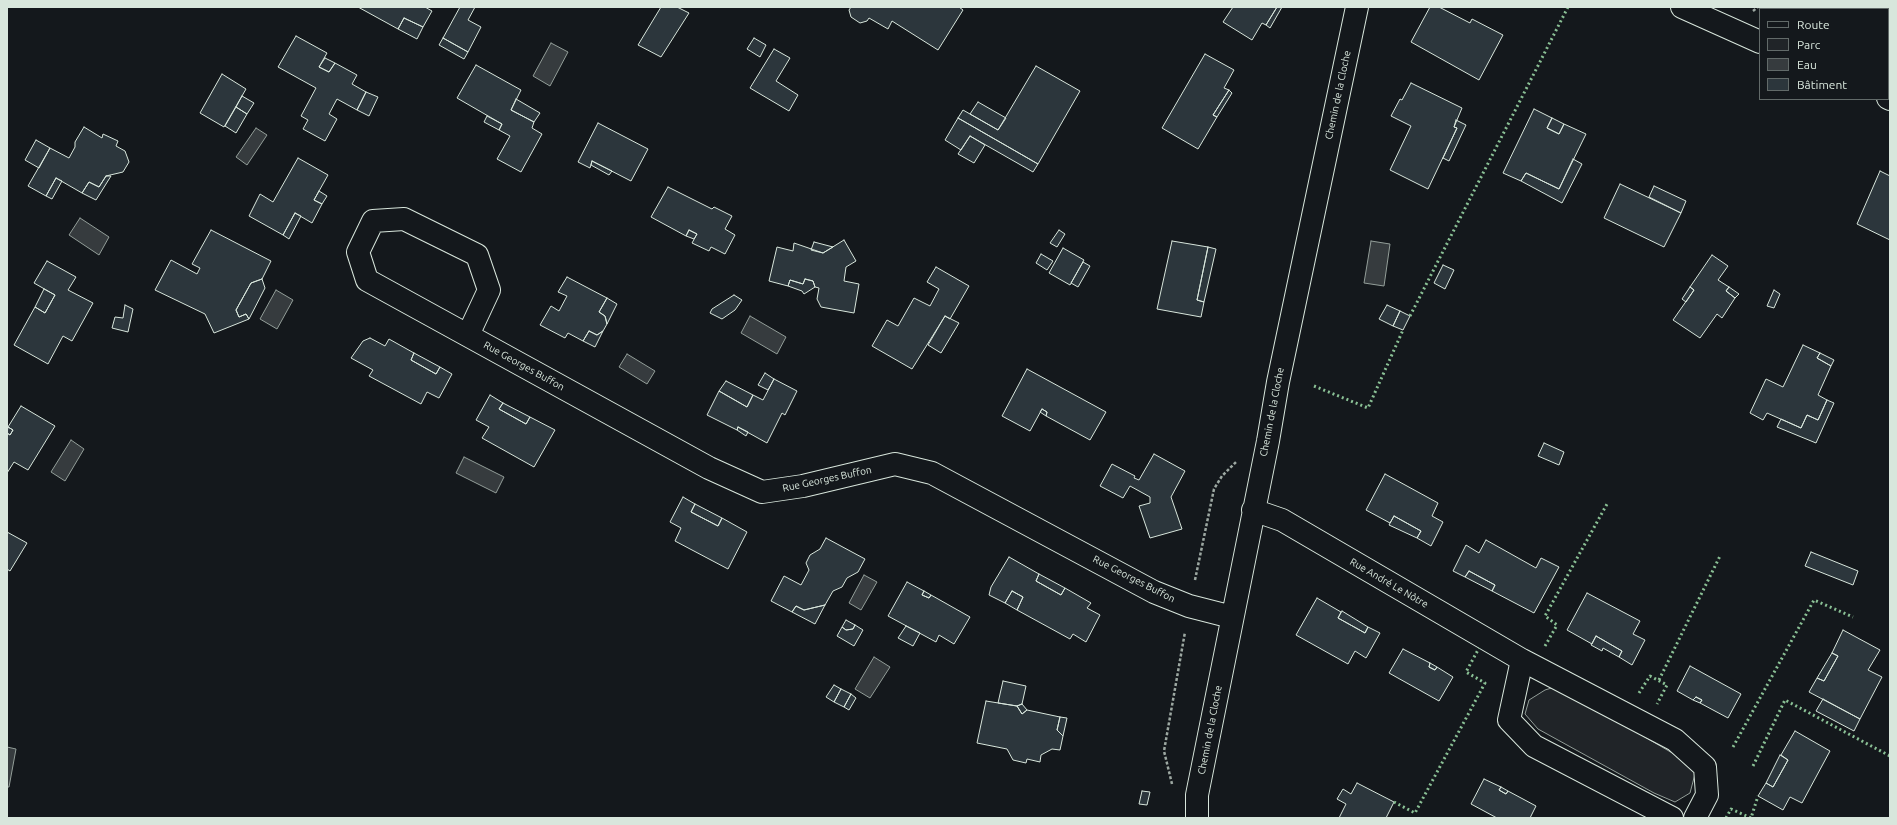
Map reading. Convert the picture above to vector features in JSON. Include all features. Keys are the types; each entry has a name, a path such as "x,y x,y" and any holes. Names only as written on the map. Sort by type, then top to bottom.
{"street":[{"name":"Chemin de la Cloche","path":"1197,818 1197,795 1278,382 1357,7"},
{"path":"1682,7 1759,42"},
{"name":"Rue Georges Buffon","path":"468,335 489,290 477,255 404,219 373,221 358,252 367,280 709,468 762,492 803,486 894,464 932,473 1154,592 1189,606 1232,617"},
{"name":"Rue André Le Nôtre","path":"1253,510 1282,520 1522,660 1675,740 1705,767 1707,795 1695,818"},
{"path":"1522,660 1509,720 1534,746 1672,818"}],"green space":[{"path":"1558,686 1691,764 1695,774 1690,793 1675,802 1654,793 1538,729 1525,714 1529,700 1545,690"}],"water":[{"path":"1783,7 1852,8 1784,8"},
{"path":"551,43 568,52 550,86 533,76"},
{"path":"256,128 267,135 247,165 236,157"},
{"path":"80,218 109,237 99,255 69,235"},
{"path":"1371,241 1390,244 1384,286 1364,283"},
{"path":"276,290 293,300 277,329 260,319"},
{"path":"750,316 786,337 777,354 741,333"},
{"path":"627,354 655,371 647,384 619,367"},
{"path":"71,440 84,449 65,481 51,472"},
{"path":"464,457 504,477 496,493 456,473"},
{"path":"864,575 877,582 861,610 849,603"},
{"path":"874,657 890,667 870,698 855,689"},
{"path":"7,747 16,749 9,787 7,787"}],"building":[{"path":"358,7 425,7 432,11 423,27 404,18 398,29"},
{"path":"460,7 475,7 468,20 481,27 468,52 443,38"},
{"path":"661,7 677,7 689,13 661,57 638,45"},
{"path":"851,7 959,7 963,10 938,50 892,21 888,29 869,18 867,21 860,23 851,17 849,10"},
{"path":"1233,7 1277,7 1266,25 1262,23 1252,40 1223,22"},
{"path":"1277,7 1282,7 1270,28 1266,25"},
{"path":"1430,7 1439,7 1470,23 1472,19 1503,35 1479,80 1411,42"},
{"path":"404,18 423,27 417,39 398,29"},
{"path":"296,36 327,53 319,67 329,72 335,63 357,75 352,84 366,92 357,110 337,99 329,114 337,119 325,141 303,129 308,120 301,116 316,88 278,67"},
{"path":"443,38 468,52 464,59 439,45"},
{"path":"754,38 766,45 760,57 747,49"},
{"path":"774,49 790,58 776,81 798,95 789,111 750,88"},
{"path":"1205,54 1234,70 1224,88 1229,90 1213,115 1217,117 1198,149 1162,128"},
{"path":"325,58 335,63 329,72 319,67"},
{"path":"476,65 521,90 511,110 534,122 532,128 542,134 521,172 497,159 510,136 499,130 502,124 457,98"},
{"path":"1036,66 1080,91 1038,164 958,118 963,110 998,130"},
{"path":"222,74 246,89 224,127 200,113"},
{"path":"1411,83 1462,108 1454,127 1457,128 1428,189 1390,170 1411,126 1391,116"},
{"path":"1229,90 1232,93 1217,117 1213,115"},
{"path":"366,92 378,97 369,116 357,110"},
{"path":"242,96 254,103 247,114 236,107"},
{"path":"516,99 540,113 534,122 511,110"},
{"path":"978,102 1006,118 998,130 970,114"},
{"path":"236,107 247,114 236,133 225,126"},
{"path":"1534,109 1552,118 1547,128 1559,134 1564,124 1586,134 1559,189 1526,173 1521,181 1503,173"},
{"path":"487,116 502,124 499,130 484,122"},
{"path":"958,118 1038,164 1033,172 970,136 961,150 945,140"},
{"path":"1552,118 1564,124 1559,134 1547,128"},
{"path":"1456,120 1466,125 1449,161 1443,158 1457,128 1454,127"},
{"path":"598,123 648,149 631,181 592,161 590,168 578,162"},
{"path":"84,127 102,138 103,134 118,141 116,146 125,151 129,162 123,172 106,176 99,187 89,182 82,193 56,178 46,196 28,186 50,148 69,158 75,147 75,142"},
{"path":"970,136 985,145 974,163 958,154"},
{"path":"36,140 50,148 39,168 25,160"},
{"path":"298,158 328,175 314,200 322,204 312,223 295,213 283,235 249,216 260,194 273,202"},
{"path":"1573,159 1582,164 1562,203 1521,181 1526,173 1559,189"},
{"path":"592,161 612,171 609,175 591,165"},
{"path":"1880,171 1890,176 1890,240 1857,224"},
{"path":"106,176 111,176 96,200 82,193 89,182 99,187"},
{"path":"56,178 62,181 52,199 46,196"},
{"path":"1620,184 1681,213 1664,247 1604,218"},
{"path":"1654,186 1686,201 1681,213 1649,197"},
{"path":"668,187 712,209 714,207 732,216 725,229 735,235 725,254 711,247 709,251 692,243 697,234 689,230 686,236 651,217"},
{"path":"319,191 327,196 322,204 314,200"},
{"path":"295,213 301,216 289,239 283,235"},
{"path":"211,230 271,261 262,279 251,283 236,310 239,317 246,314 249,319 214,333 205,314 155,290 171,260 197,274 200,268 192,264"},
{"path":"689,230 697,234 694,239 686,236"},
{"path":"1059,230 1065,234 1057,247 1050,243"},
{"path":"844,240 856,261 846,267 844,281 859,284 854,313 821,307 817,299 819,288 815,287 813,281 805,279 803,284 790,280 788,286 769,281 777,247 793,251 794,243 823,253"},
{"path":"1172,241 1208,247 1197,300 1204,302 1201,317 1157,309"},
{"path":"814,242 833,247 823,253 811,250"},
{"path":"1208,247 1216,249 1204,302 1197,300"},
{"path":"1063,248 1084,260 1070,285 1049,273"},
{"path":"1041,254 1053,261 1047,270 1036,263"},
{"path":"1712,255 1728,266 1718,280 1729,287 1726,291 1735,298 1722,318 1717,314 1700,338 1673,320 1694,290 1690,287"},
{"path":"47,261 76,277 68,290 93,303 72,341 63,336 48,364 14,345 35,307 45,313 55,295 34,283"},
{"path":"1083,262 1090,266 1078,287 1071,283"},
{"path":"1443,265 1454,270 1445,289 1434,283"},
{"path":"936,267 969,286 950,319 945,316 912,369 872,346 887,320 898,326 914,298 930,306 939,289 927,282"},
{"path":"567,277 607,298 599,312 605,316 607,324 603,331 597,335 589,331 583,341 568,333 565,338 540,325 551,306 559,311 567,296 558,292"},
{"path":"262,279 265,288 249,319 246,314 239,317 236,310 251,283"},
{"path":"805,279 813,281 815,287 804,294 802,291 788,286 790,280 803,284"},
{"path":"1690,287 1694,290 1686,302 1682,299"},
{"path":"1729,287 1739,294 1735,298 1726,291"},
{"path":"44,289 55,295 45,313 35,307"},
{"path":"1774,290 1780,294 1774,308 1767,306"},
{"path":"734,295 742,300 735,310 722,319 710,313 712,309"},
{"path":"607,298 617,304 607,324 605,316 599,312"},
{"path":"125,305 133,309 128,332 112,328 115,317 123,318"},
{"path":"1387,305 1400,311 1393,326 1379,319"},
{"path":"1400,311 1410,316 1403,330 1393,326"},
{"path":"945,316 959,323 941,353 928,345"},
{"path":"589,331 597,335 603,331 595,347 583,341"},
{"path":"370,338 385,346 389,339 414,353 411,360 436,374 440,367 452,374 439,398 427,392 421,404 369,376 373,370 351,358 363,341"},
{"path":"1803,345 1820,353 1817,358 1831,366 1818,395 1827,400 1818,420 1807,415 1801,428 1767,413 1763,420 1750,413 1766,379 1783,387"},
{"path":"414,353 440,367 436,374 411,360"},
{"path":"1820,353 1834,360 1831,366 1817,358"},
{"path":"1027,369 1106,412 1090,440 1046,416 1047,412 1042,409 1030,431 1002,416"},
{"path":"765,373 774,379 768,390 758,385"},
{"path":"774,379 797,391 785,415 782,413 767,443 738,427 737,430 707,415 719,391 747,407 753,395 763,400"},
{"path":"726,381 753,395 747,407 719,391"},
{"path":"490,395 503,403 499,409 526,424 530,417 555,430 534,467 482,438 489,427 476,420"},
{"path":"1827,400 1834,403 1816,443 1777,427 1781,419 1801,428 1807,415 1818,420"},
{"path":"503,403 530,417 526,424 499,409"},
{"path":"21,406 55,426 28,470 14,462 7,473 7,433 10,435 13,430 8,427"},
{"path":"1042,409 1047,412 1046,416 1040,412"},
{"path":"8,427 13,430 10,435 7,433"},
{"path":"738,427 748,432 746,436 737,430"},
{"path":"1544,443 1564,452 1559,465 1538,456"},
{"path":"1154,454 1185,471 1171,497 1182,529 1150,538 1139,506 1150,503 1150,497 1130,486 1123,498 1100,486 1112,464 1135,476 1134,478 1139,480"},
{"path":"1385,474 1438,503 1432,516 1443,522 1431,546 1417,538 1421,531 1394,516 1390,523 1366,510"},
{"path":"683,497 695,504 691,512 718,526 722,518 747,532 728,569 675,541 681,528 670,522"},
{"path":"695,504 722,518 718,526 691,512"},
{"path":"1394,516 1421,531 1417,538 1389,525"},
{"path":"7,532 27,543 10,571 7,569"},
{"path":"826,538 865,559 858,572 847,578 842,587 833,591 825,605 804,610 796,606 792,612 771,601 784,576 801,585 809,570 806,563 810,555 820,549"},
{"path":"1486,540 1536,568 1541,558 1559,567 1534,613 1492,591 1495,585 1469,571 1465,577 1453,571 1466,545 1479,553"},
{"path":"1811,552 1858,571 1853,585 1805,566"},
{"path":"1009,557 1039,574 1036,581 1061,595 1065,588 1091,603 1087,608 1100,615 1086,642 1073,634 1070,639 1017,610 1023,597 1012,591 1005,603 989,595 991,587"},
{"path":"1469,571 1495,585 1492,591 1465,577"},
{"path":"1039,574 1065,588 1061,595 1036,581"},
{"path":"907,582 924,591 922,595 929,598 931,595 970,617 954,644 939,635 936,642 888,616"},
{"path":"924,591 931,595 929,598 922,595"},
{"path":"1012,591 1023,597 1017,610 1005,603"},
{"path":"1587,593 1640,621 1633,634 1645,640 1632,665 1619,657 1622,651 1596,636 1592,644 1567,630"},
{"path":"1317,598 1341,612 1338,618 1365,633 1368,627 1380,633 1366,658 1355,651 1348,664 1296,635"},
{"path":"825,605 815,624 792,612 796,606 804,610"},
{"path":"1342,611 1368,627 1365,633 1338,618"},
{"path":"846,620 855,625 853,629 846,630 842,627"},
{"path":"855,625 863,630 854,646 837,636 842,627 846,630 853,629"},
{"path":"906,626 920,633 913,646 898,638"},
{"path":"1843,630 1880,650 1868,670 1882,677 1860,719 1809,692 1817,678 1824,681 1838,656 1832,653"},
{"path":"1596,636 1622,651 1619,657 1603,648 1602,651 1591,645"},
{"path":"1403,649 1430,663 1429,667 1435,670 1437,667 1453,677 1439,701 1389,673"},
{"path":"1832,653 1838,656 1824,681 1817,678"},
{"path":"1430,663 1437,667 1435,670 1429,667"},
{"path":"1690,666 1741,694 1728,718 1700,703 1702,700 1696,697 1693,700 1677,691"},
{"path":"1003,681 1026,686 1022,704 1017,706 998,703"},
{"path":"834,685 841,689 834,702 826,697"},
{"path":"841,689 851,694 844,707 834,702"},
{"path":"851,694 856,698 849,710 844,707"},
{"path":"1696,697 1702,700 1700,703 1693,700"},
{"path":"1823,699 1860,719 1854,731 1816,711"},
{"path":"986,701 1017,706 1022,714 1027,710 1060,717 1057,730 1063,736 1060,750 1052,749 1041,755 1040,762 1027,759 1026,763 1013,760 1007,749 977,743"},
{"path":"1022,704 1027,710 1022,714 1017,706"},
{"path":"1060,717 1067,718 1063,736 1057,730"},
{"path":"1795,731 1830,751 1802,803 1790,797 1783,810 1758,796 1766,783 1773,787 1788,760 1781,755"},
{"path":"1780,755 1788,760 1773,787 1766,783"},
{"path":"1484,779 1501,787 1499,790 1506,794 1508,791 1536,806 1530,818 1497,818 1471,804"},
{"path":"1357,783 1394,802 1386,818 1339,818 1346,804 1337,799 1343,789 1351,794"},
{"path":"1501,787 1508,791 1506,794 1499,790"},
{"path":"1142,791 1150,792 1147,805 1139,804"}],"hedge":[{"path":"1410,316 1568,7"},
{"path":"1314,386 1368,408 1403,330"},
{"path":"1545,646 1557,625 1545,616 1607,504"},
{"path":"1659,680 1720,556"},
{"path":"1733,747 1814,600 1853,617"},
{"path":"1394,802 1415,813 1485,683 1466,672 1479,648"},
{"path":"1639,693 1650,676 1667,685 1657,704"},
{"path":"1753,766 1785,700 1890,756"},
{"path":"1726,818 1731,809 1751,818 1758,796"}]}
